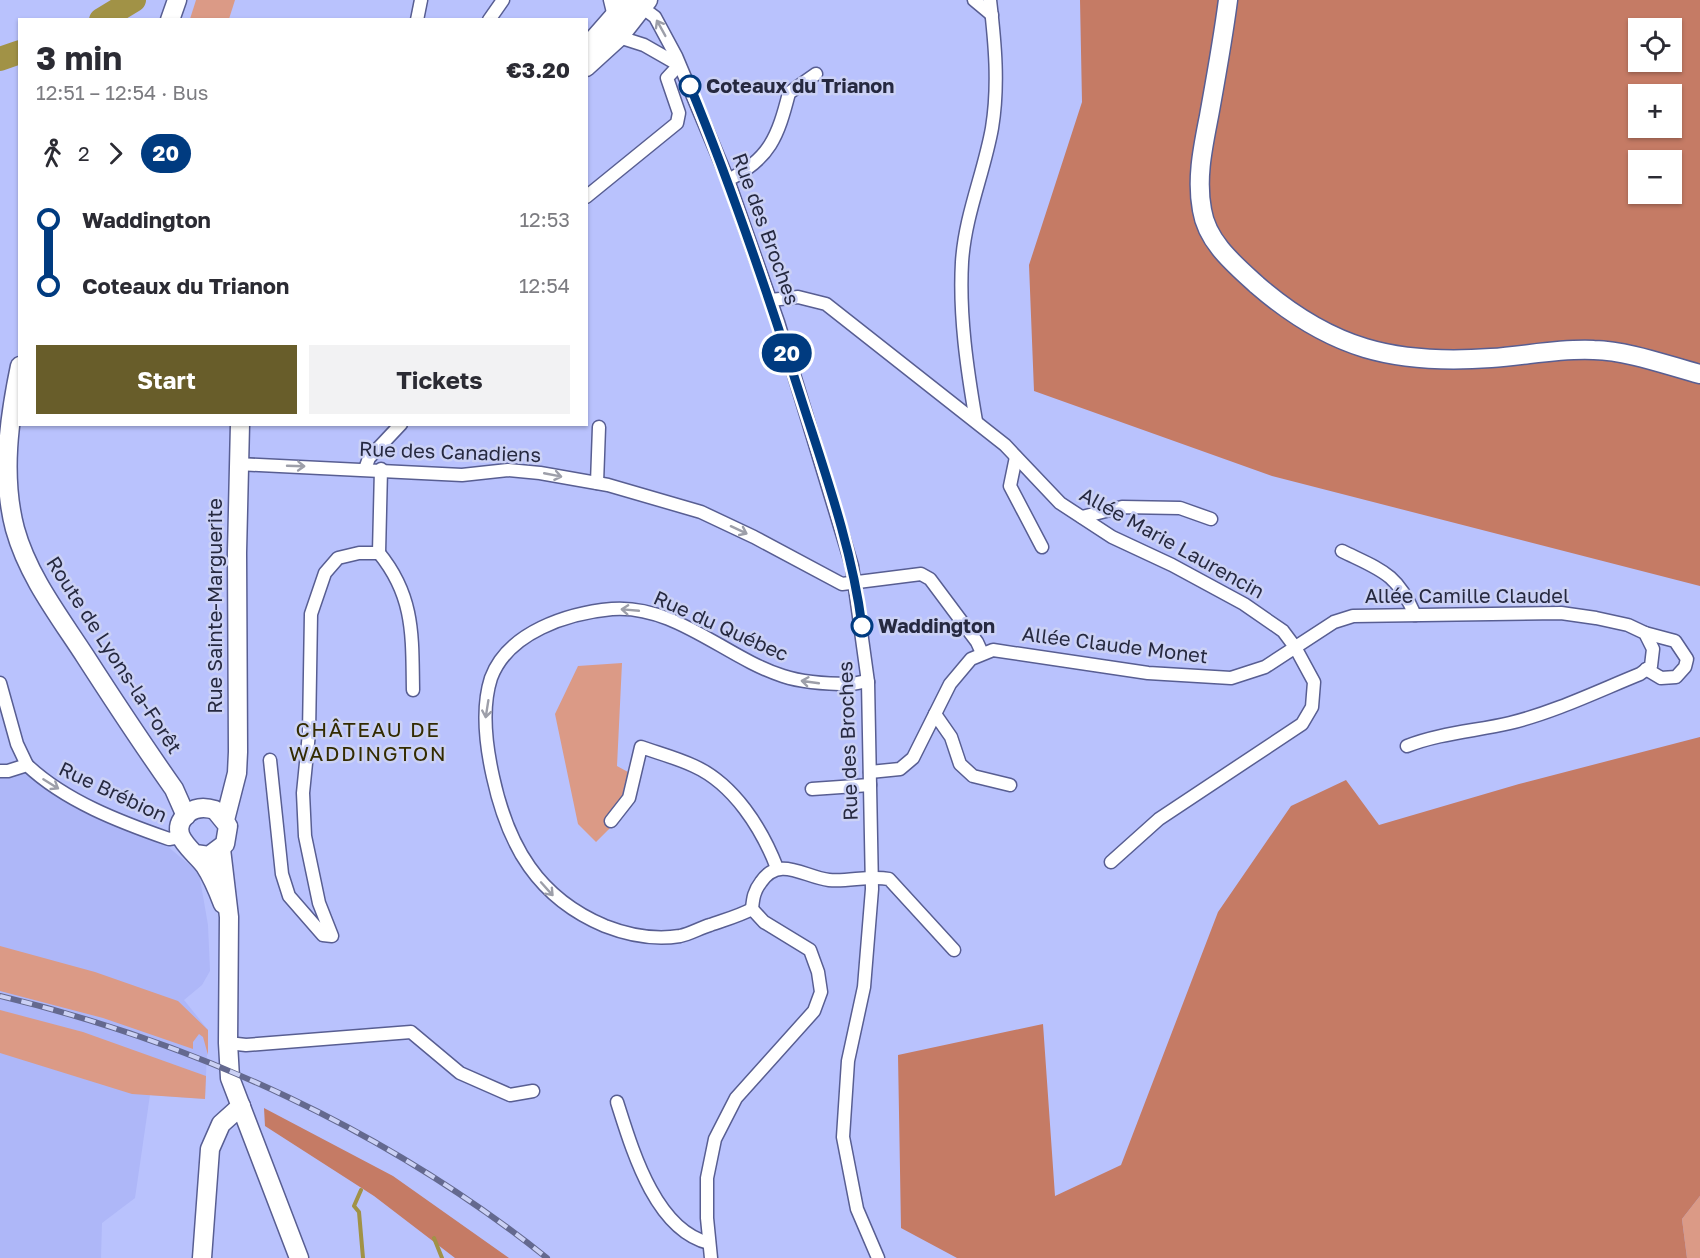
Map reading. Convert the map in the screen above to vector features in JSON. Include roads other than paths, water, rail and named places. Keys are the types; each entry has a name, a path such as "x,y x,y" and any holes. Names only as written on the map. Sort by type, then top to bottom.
{"main road":[{"path":"171,18 177,0"},
{"path":"1228,0 1200,167 1202,212 1211,237 1236,267 1274,300 1327,335 1389,355 1480,359 1571,349 1598,350 1700,374"},
{"path":"588,45 612,9 637,2"},
{"path":"588,65 619,37 637,2"},
{"name":"Route de Lyons-la-Forêt","path":"18,378 5,419 7,467 15,529 33,575 174,789 206,813"},
{"name":"Rue Sainte-Marguerite","path":"206,813 234,786 238,752 240,426"},
{"path":"195,854 209,856 221,849 229,832 206,813 182,822 180,837 183,844 195,854 214,882 229,917"},
{"path":"221,849 227,882 229,917 230,1078 299,1258"},
{"path":"202,1258 210,1149 221,1124 241,1106"},
{"path":"215,1138 249,1127"}],"street":[{"path":"417,18 421,0"},
{"path":"490,18 503,0"},
{"path":"974,0 992,15"},
{"path":"976,421 965,352 962,262 967,221 987,150 997,92 990,0"},
{"name":"Rue des Broches","path":"637,2 655,17 679,65 728,180 771,300 826,476 855,584 868,682 870,937 864,987 848,1061 843,1137 857,1209 878,1258"},
{"path":"588,195 677,123 679,113 667,78 679,65 644,45 619,37 612,9"},
{"path":"728,180 753,165 767,151 779,131 789,93 816,74"},
{"name":"Allée Marie Laurencin","path":"771,300 798,297 826,304 976,421 1017,457 1060,503 1112,537 1172,565 1244,604 1276,626 1295,647 1314,682 1312,707 1302,724 1159,819 1111,862"},
{"path":"365,469 369,458 399,426"},
{"path":"597,483 599,427"},
{"path":"1017,457 1010,486 1042,547"},
{"name":"Rue des Canadiens","path":"238,464 381,469 462,475 508,470 597,483 701,512 754,537 842,584 855,584"},
{"path":"381,469 379,553 392,569 404,591 412,628 413,690"},
{"path":"1082,517 1122,507 1180,507 1211,519"},
{"path":"1342,551 1383,571 1404,590 1415,615"},
{"path":"270,760 282,874 289,896 323,935 332,936 315,884 305,825 303,794 309,733 311,614 326,573 338,558 359,553 379,553"},
{"path":"812,789 870,779 900,769 913,758 950,684 971,659 982,653 977,642 930,579 921,574 855,584"},
{"name":"Rue du Québec","path":"752,909 681,936 655,938 633,935 595,922 553,896 520,855 509,833 495,785 485,721 492,678 514,646 541,627 580,614 633,609 684,627 781,676 816,683 868,682"},
{"name":"Allée Camille Claudel","path":"1295,647 1334,622 1353,615 1561,613 1628,625 1645,633 1675,641 1687,659 1685,667 1676,677 1661,678 1646,669"},
{"path":"1407,746 1425,738 1510,723 1537,715 1646,669 1651,666 1653,649 1645,633"},
{"name":"Allée Claude Monet","path":"982,653 993,650 1148,673 1231,678 1265,667 1295,647"},
{"path":"0,683 17,744 27,765 0,771"},
{"path":"936,714 951,737 960,764 973,776 1011,785"},
{"path":"611,821 629,798 641,747 695,766 720,784 748,813 767,843 777,868"},
{"name":"Rue Brébion","path":"27,765 47,783 100,811 169,839 180,837"},
{"path":"711,1258 708,1178 715,1139 736,1098 814,1011 821,992 818,972 810,950 764,922 752,909 755,890 766,874 777,868 790,869 826,880 890,879 954,950"},
{"path":"228,1043 246,1045 411,1032 460,1073 510,1095 533,1091"},
{"path":"617,1102 648,1188 693,1239 709,1243"}],"waterway":[{"path":"104,18 134,0"},
{"path":"0,59 18,53"},
{"path":"361,1190 354,1206 359,1212 363,1258"},
{"path":"434,1238 442,1258"}],"railway":[{"path":"0,996 146,1039 218,1066 288,1097 422,1170 486,1212 547,1258"}],"place":[{"name":"Coteaux du Trianon","path":"690,86"},
{"name":"Waddington","path":"862,626"}],"district":[{"name":"CHÂTEAU DE WADDINGTON","path":"368,742"}]}
